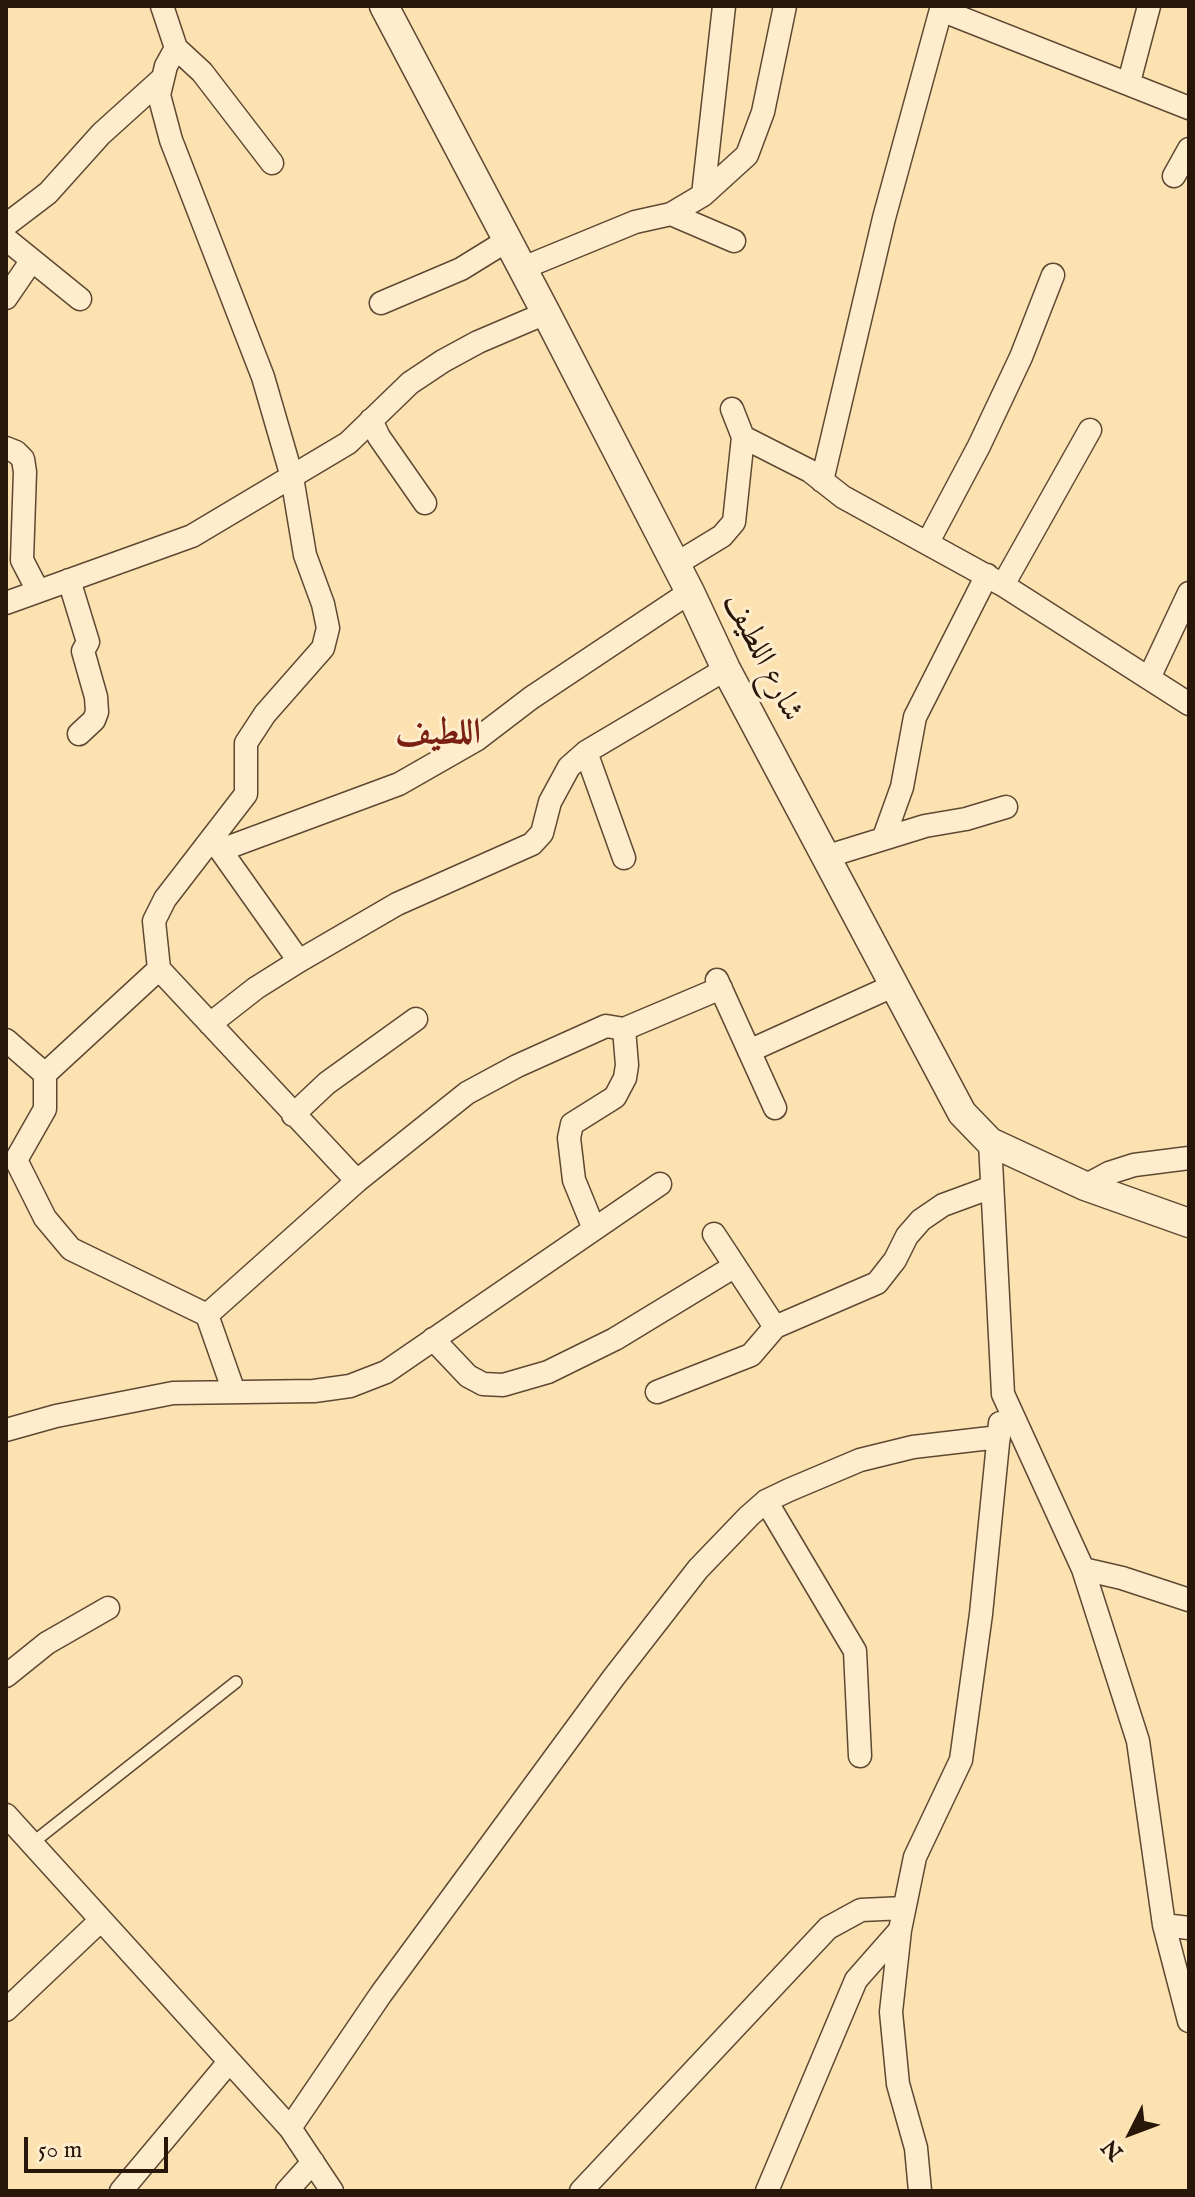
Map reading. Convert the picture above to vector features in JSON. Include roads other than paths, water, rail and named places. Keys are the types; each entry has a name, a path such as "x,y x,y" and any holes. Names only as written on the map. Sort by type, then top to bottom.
{"street":[{"path":"162,6 176,48 202,72 272,163"},
{"name":"شارع اللطيف","path":"384,6 676,564 726,669 962,1113 990,1142 1085,1186 1189,1223"},
{"path":"703,195 724,6"},
{"path":"523,268 635,222 671,214 703,195 747,155 763,112 785,6"},
{"path":"1129,82 1149,6"},
{"path":"822,481 884,218 942,8 1189,108"},
{"path":"176,48 159,95 171,140 249,339 292,477 305,555 323,604 328,628 323,648 265,714 246,743 246,794 217,844"},
{"path":"6,225 48,193 101,134 163,78"},
{"path":"1174,176 1189,149"},
{"path":"671,214 734,241"},
{"path":"6,239 80,299"},
{"path":"381,303 461,269 508,240"},
{"path":"6,298 32,260"},
{"path":"928,542 979,446 1021,357 1053,275"},
{"path":"6,603 192,536 348,443 410,383 443,361 478,342 546,313"},
{"path":"676,564 722,536 734,522 743,437 732,409"},
{"path":"371,420 379,437 425,503"},
{"path":"884,837 902,787 915,717 995,580 1090,430"},
{"path":"743,437 810,471 843,497 995,580 1189,704"},
{"path":"6,448 23,459 22,560 38,591"},
{"path":"69,580 88,642 83,651 97,712 94,720 79,734"},
{"path":"357,1181 159,969 154,921 165,899 197,854 217,844 399,784 476,740 531,698 690,592"},
{"path":"1149,678 1189,593"},
{"path":"210,1024 256,988 397,904 532,844 542,833 550,802 569,767 586,752 726,669"},
{"path":"586,752 624,858"},
{"path":"825,857 884,837 1006,807"},
{"path":"217,844 299,961"},
{"path":"159,969 45,1074 45,1109 16,1160 45,1218 71,1249 207,1315 234,1392"},
{"path":"207,1315 357,1181 467,1093 517,1066 606,1026 624,1029 719,984 775,1108"},
{"path":"749,1051 895,985"},
{"path":"293,1115 327,1083 416,1019"},
{"path":"594,1229 574,1180 569,1138 572,1124 615,1097 625,1078 624,1029"},
{"path":"6,1040 45,1074"},
{"path":"920,2191 916,2148 898,2084 891,2012 902,1919 915,1857 961,1760 981,1614 1003,1394 990,1142"},
{"path":"1085,1186 1134,1165 1189,1158"},
{"path":"6,1430 56,1416 173,1393 314,1391 350,1386 386,1372 660,1184"},
{"path":"657,1392 751,1355 775,1327 877,1283 921,1220 943,1205 992,1187"},
{"path":"714,1234 775,1327"},
{"path":"433,1339 468,1376 483,1384 503,1385 548,1372 615,1339 735,1266"},
{"path":"1003,1394 1083,1569 1138,1741 1164,1925 1189,2021"},
{"path":"290,2128 381,1994 614,1677 698,1569 749,1516 766,1501 860,1460 913,1447 999,1437"},
{"path":"766,1501 855,1651 860,1756"},
{"path":"1083,1569 1189,1600"},
{"path":"6,1676 47,1643 108,1608"},
{"path":"6,1815 290,2128 332,2191"},
{"path":"581,2191 828,1928 861,1910 902,1919"},
{"path":"767,2191 856,1980 902,1919"},
{"path":"6,2010 100,1921"},
{"path":"1164,1925 1189,1928"},
{"path":"121,2191 229,2062"},
{"path":"287,2191 313,2162"}],"lane":[{"path":"31,1844 236,1682"}],"district":[{"name":"اللطيف","path":"438,736"}]}
